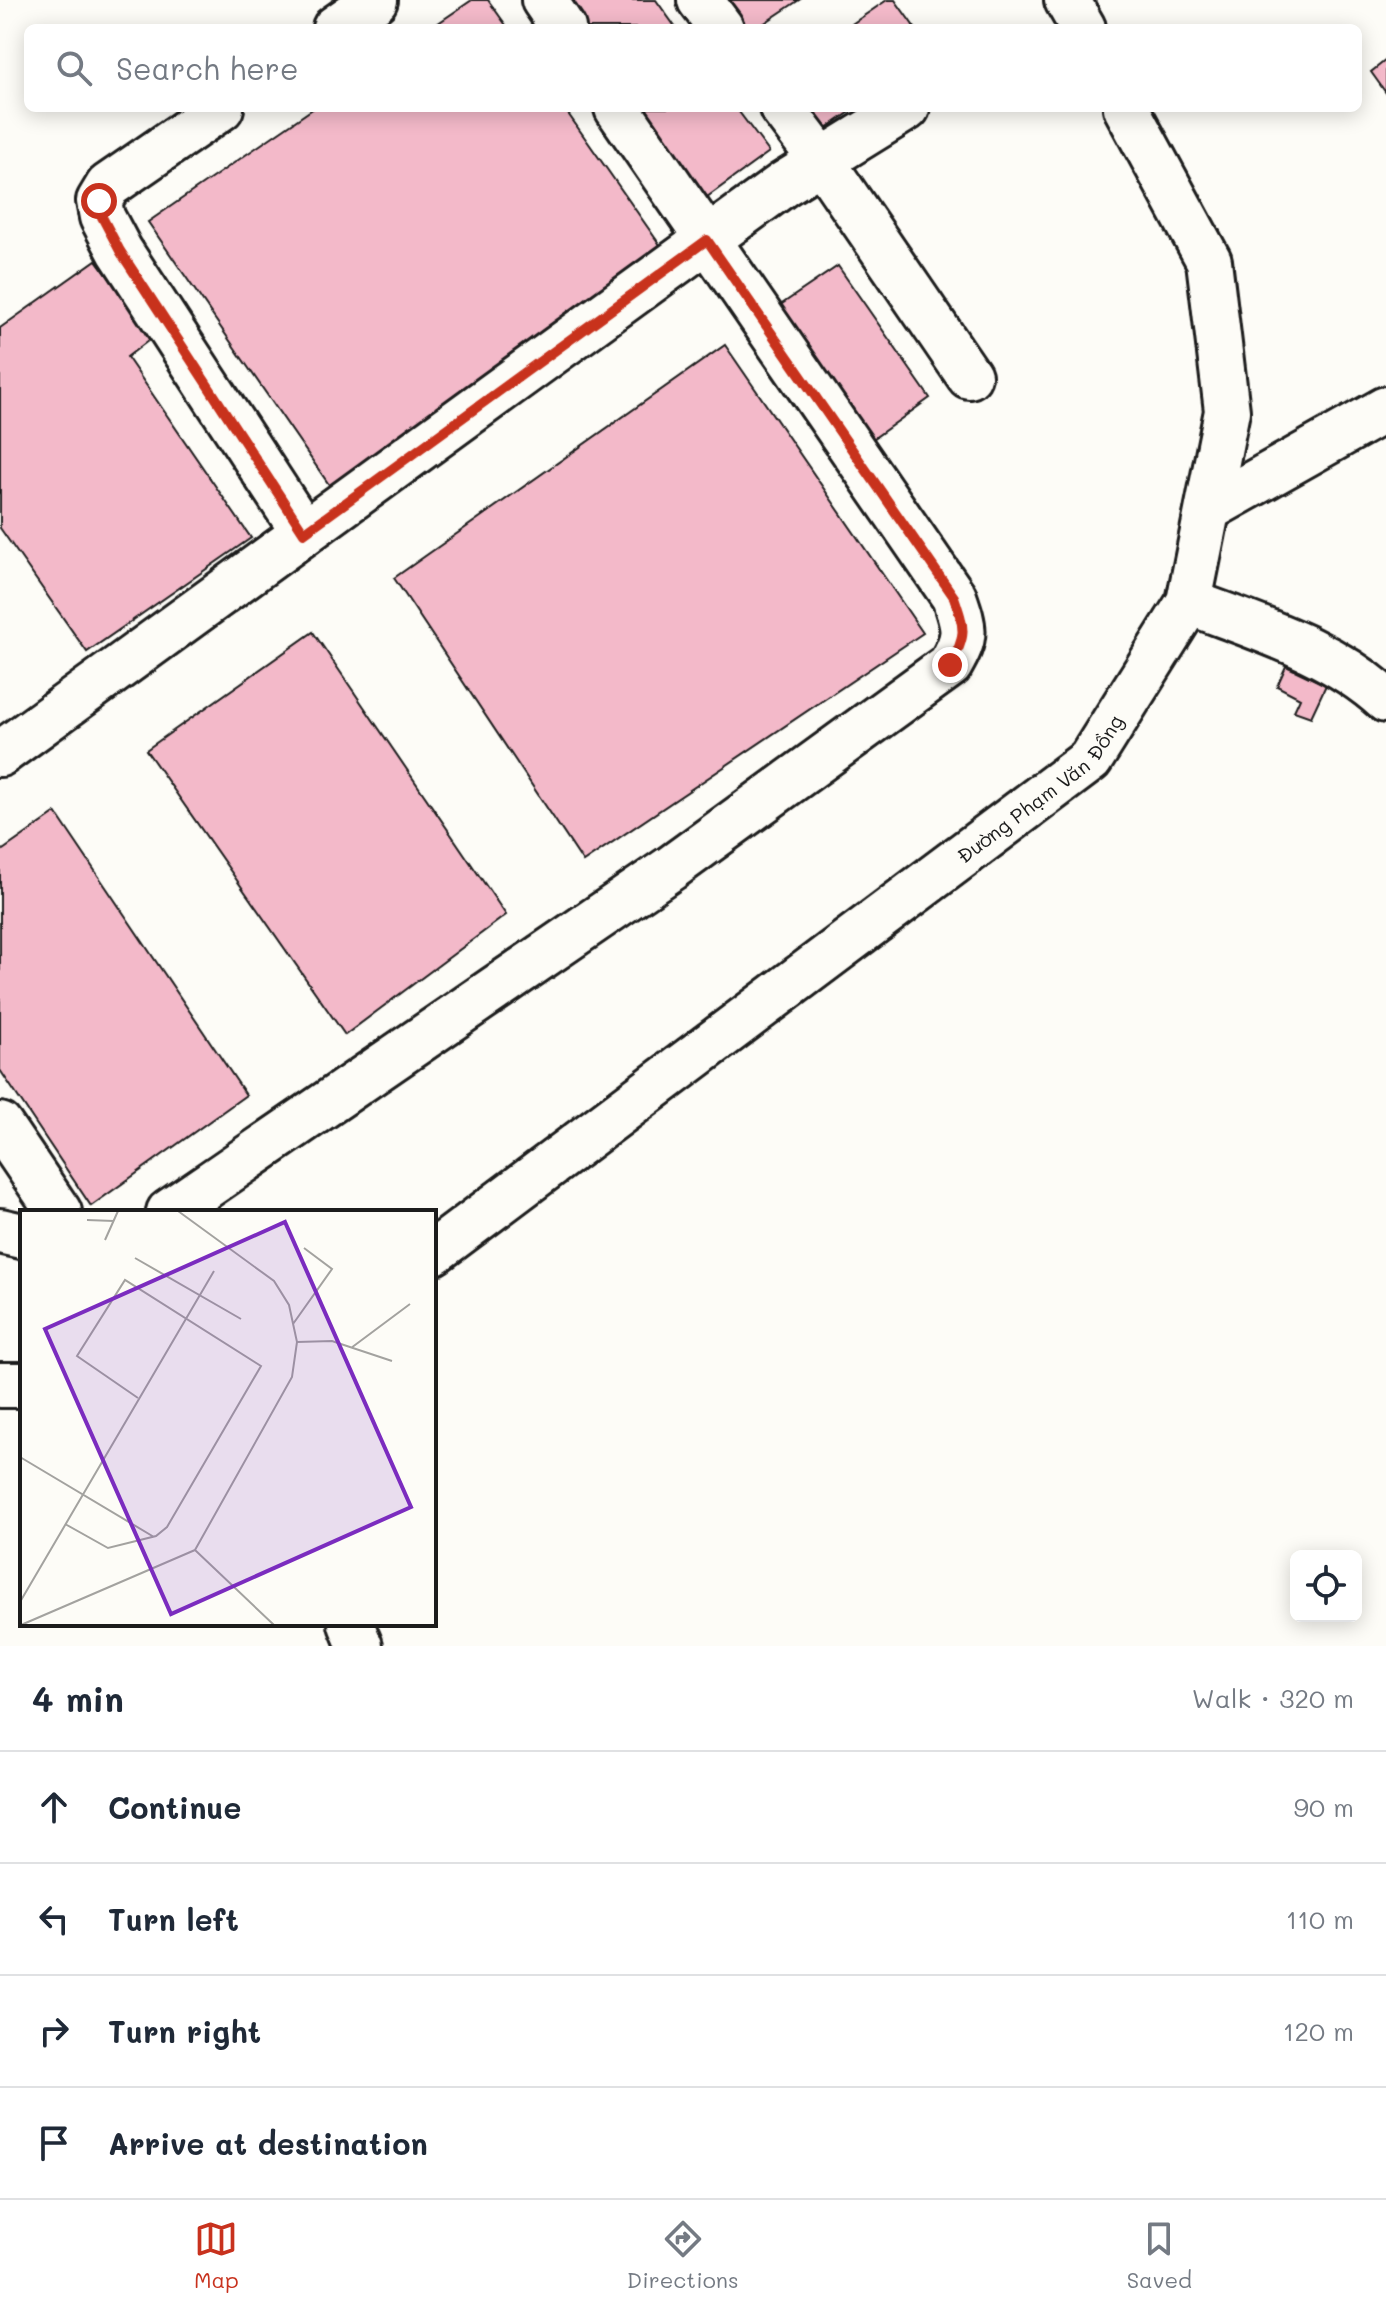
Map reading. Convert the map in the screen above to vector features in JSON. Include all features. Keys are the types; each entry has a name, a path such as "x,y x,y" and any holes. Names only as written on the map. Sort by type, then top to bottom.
{"street":[{"path":"341,24 375,0"},
{"path":"544,0 560,24"},
{"path":"700,0 718,24"},
{"path":"1067,0 1081,24"},
{"path":"215,112 108,186 99,201 102,217 120,251 304,533"},
{"path":"172,1210 671,868 950,665 963,643 964,626 954,597 620,112"},
{"path":"785,112 969,376"},
{"path":"0,754 784,184 901,112"},
{"name":"Đường Phạm Văn Đồng","path":"436,1250 1090,760 1189,602 1227,411 1209,261 1128,112"},
{"path":"1208,509 1386,409"},
{"path":"1189,602 1316,652 1360,676 1386,700"},
{"path":"0,1125 58,1210"},
{"path":"0,1231 20,1236"},
{"path":"352,1626 360,1646"}],"building":[{"path":"472,0 488,0 505,24 437,24"},
{"path":"562,0 656,0 673,24 580,24"},
{"path":"727,0 799,0 763,24 744,24"},
{"path":"887,0 895,0 912,24 852,24"},
{"path":"1386,60 1386,93 1371,72"},
{"path":"308,112 567,112 665,252 330,486 148,222"},
{"path":"645,112 739,112 769,152 707,197"},
{"path":"799,112 850,112 815,136"},
{"path":"96,260 153,337 127,357 251,538 87,652 0,528 0,328"},
{"path":"838,266 930,398 870,441 776,308"},
{"path":"725,345 923,633 583,862 394,578"},
{"path":"313,632 506,915 345,1035 146,750"},
{"path":"1286,666 1326,685 1311,717 1294,711 1300,698 1277,686"},
{"path":"56,813 246,1095 91,1206 0,1070 0,852"}],"route":[{"path":"99,201 102,217 120,251 304,533 707,240 954,597 964,626 963,643 950,665"}]}
